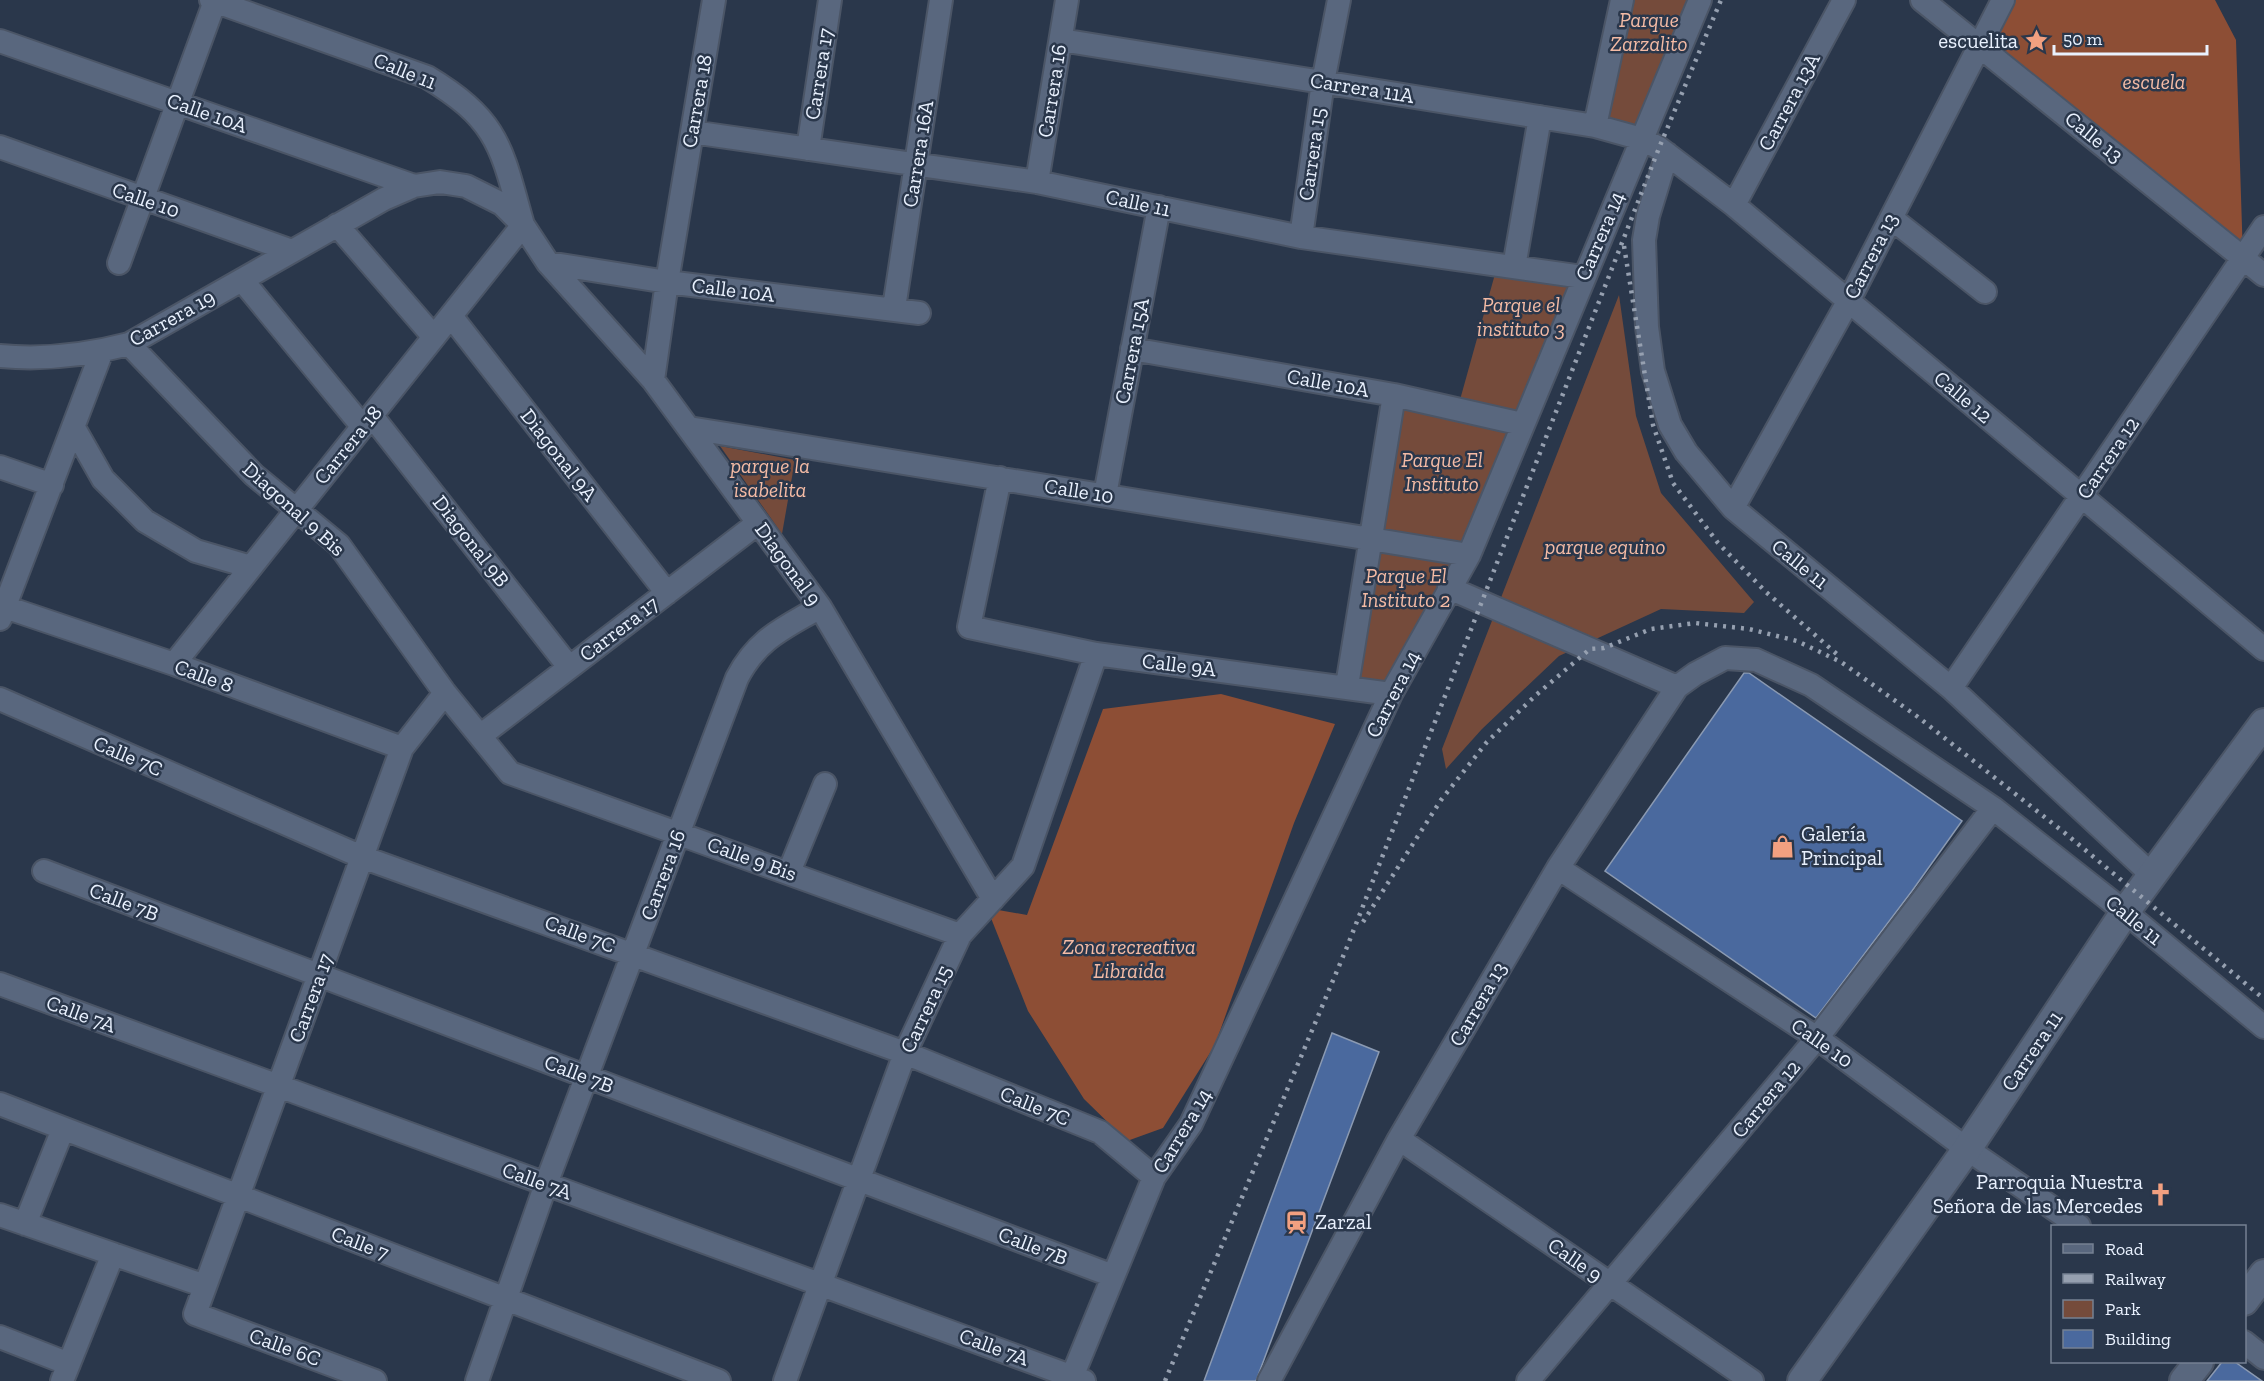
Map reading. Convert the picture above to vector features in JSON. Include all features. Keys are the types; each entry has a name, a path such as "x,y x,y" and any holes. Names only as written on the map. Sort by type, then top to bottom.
{"street":[{"name":"Carrera 18","path":"653,380 714,0"},
{"name":"Carrera 17","path":"808,149 830,0"},
{"name":"Carrera 16A","path":"894,308 941,0"},
{"name":"Carrera 16","path":"1037,182 1067,0"},
{"name":"Carrera 15","path":"1301,237 1323,82 1339,0"},
{"path":"1595,126 1622,0"},
{"name":"Carrera 14","path":"1077,1379 1074,1372 1154,1177 1191,1124 1391,694 1469,555 1583,277 1656,147 1700,0"},
{"name":"Carrera 13A","path":"1734,205 1844,0"},
{"name":"Calle 13","path":"1922,0 2264,275"},
{"name":"Carrera 13","path":"1733,508 1849,300 1978,44 2003,0"},
{"name":"Calle 11","path":"213,1 427,77 458,95 494,135 523,225"},
{"path":"119,263 213,1"},
{"name":"Carrera 11A","path":"1061,40 1595,126 1656,147"},
{"name":"Calle 10A","path":"0,41 414,186"},
{"path":"1514,267 1539,117"},
{"name":"Calle 11","path":"692,132 1037,182 1301,237 1583,277"},
{"name":"Calle 10","path":"0,147 142,200 292,251"},
{"name":"Calle 11","path":"1656,147 1644,240 1647,327 1653,370 1670,425 1686,452 1733,508 1951,688 2152,875"},
{"name":"Calle 12","path":"1656,147 1734,205 2264,649"},
{"name":"Carrera 19","path":"2,613 102,351 129,344 384,198 414,186 440,182 466,186"},
{"name":"Diagonal 9","path":"466,186 502,204 523,225 548,263 653,380 689,428 820,607 993,899"},
{"name":"Carrera 15A","path":"1105,495 1159,207"},
{"path":"1891,218 1985,292"},
{"path":"337,225 434,337"},
{"name":"Carrera 18","path":"174,664 523,225"},
{"name":"Carrera 12","path":"1951,688 2264,227"},
{"name":"Calle 10A","path":"548,263 667,282 894,308 919,313"},
{"name":"Diagonal 9B","path":"242,280 367,421 569,667"},
{"name":"Diagonal 9A","path":"451,316 667,593"},
{"name":"Diagonal 9 Bis","path":"129,344 254,475 339,545 446,693 510,773"},
{"name":"Calle 10A","path":"1132,348 1394,395 1522,424"},
{"path":"0,356 32,359 102,351"},
{"path":"1347,686 1394,395"},
{"path":"74,428 104,479 145,521 196,551 251,567"},
{"name":"Calle 10","path":"689,428 1469,555"},
{"path":"0,467 52,485"},
{"name":"Calle 9A","path":"1000,478 969,627 1096,654 1347,686 1391,694"},
{"name":"Carrera 17","path":"480,736 758,523"},
{"path":"1449,588 1677,687"},
{"name":"Carrera 16","path":"477,1381 546,1184 737,678 749,655 767,639 820,607"},
{"name":"Calle 8","path":"2,613 174,664 402,748"},
{"name":"Carrera 15","path":"785,1381 823,1284 905,1053 960,935 1023,866 1096,654"},
{"name":"Calle 11","path":"1725,658 1756,660 1811,685 1992,808 2125,912 2264,1026"},
{"name":"Carrera 13","path":"1269,1381 1399,1138 1558,868 1653,720 1677,687 1695,674 1725,658"},
{"name":"Carrera 17","path":"195,1314 402,748 446,693"},
{"name":"Calle 7C","path":"0,699 15,708 362,857 905,1053 1100,1132 1154,1177"},
{"name":"Carrera 11","path":"1802,1381 1967,1149 2125,912 2264,723"},
{"name":"Calle 9 Bis","path":"510,773 960,935"},
{"path":"789,872 825,784"},
{"name":"Carrera 12","path":"1528,1381 1817,1038 1992,808"},
{"name":"Calle 10","path":"1558,868 1817,1038 1967,1149 2076,1225"},
{"name":"Calle 7B","path":"44,872 1113,1276"},
{"name":"Calle 7A","path":"0,984 1077,1379"},
{"name":"Calle 7","path":"0,1104 719,1381"},
{"path":"25,1224 63,1129"},
{"name":"Calle 9","path":"1399,1138 1752,1381"},
{"path":"0,1215 205,1286"},
{"path":"0,1337 66,1372 113,1254"},
{"path":"2246,1298 2264,1274"},
{"name":"Calle 6C","path":"195,1314 375,1381"},
{"path":"2246,1344 2264,1358"},
{"path":"2184,1381 2198,1363"}],"green space":[{"name":"Parque Zarzalito","path":"1623,0 1698,0 1638,140 1598,129"},
{"name":"escuela","path":"2003,0 2215,0 2236,40 2243,258 1979,44"},
{"path":"1495,274 1572,286 1519,433 1391,693 1347,686 1397,400 1458,407"},
{"name":"parque equino","path":"1619,295 1636,416 1661,493 1754,602 1744,613 1661,609 1559,656 1482,729 1446,769 1442,749"},
{"name":"parque la isabelita","path":"720,446 795,460 782,534"},
{"name":"Zona recreativa Libraida","path":"1221,694 1335,724 1294,823 1215,1045 1163,1128 1127,1141 1084,1099 1028,1011 987,908 1027,915 1103,709"}],"building":[{"name":"Galería Principal","path":"1744,673 1749,673 1962,821 1816,1018 1605,871"},
{"path":"1332,1033 1379,1052 1256,1381 1204,1381"},
{"path":"2221,1363 2236,1363 2262,1381 2207,1381"}],"railway":[{"path":"1165,1381 1347,947 1659,148 1721,0"},
{"path":"1624,246 1653,425 1673,483 1718,543 1766,592 1839,656"},
{"path":"1363,922 1441,800 1487,742 1536,695 1590,649 1604,648 1651,629 1695,623 1749,629 1797,641 1841,662 1918,717 2066,834 2264,999"}],"place":[{"name":"escuelita","path":"2036,41"},
{"name":"Galería Principal","path":"1783,846"},
{"name":"Parroquia Nuestra Señora de las Mercedes","path":"2161,1194"},
{"name":"Zarzal","path":"1297,1222"}],"park label":[{"name":"Parque el instituto 3","path":"1521,317"},
{"name":"Parque El Instituto","path":"1442,472"},
{"name":"Parque El Instituto 2","path":"1406,588"}]}
